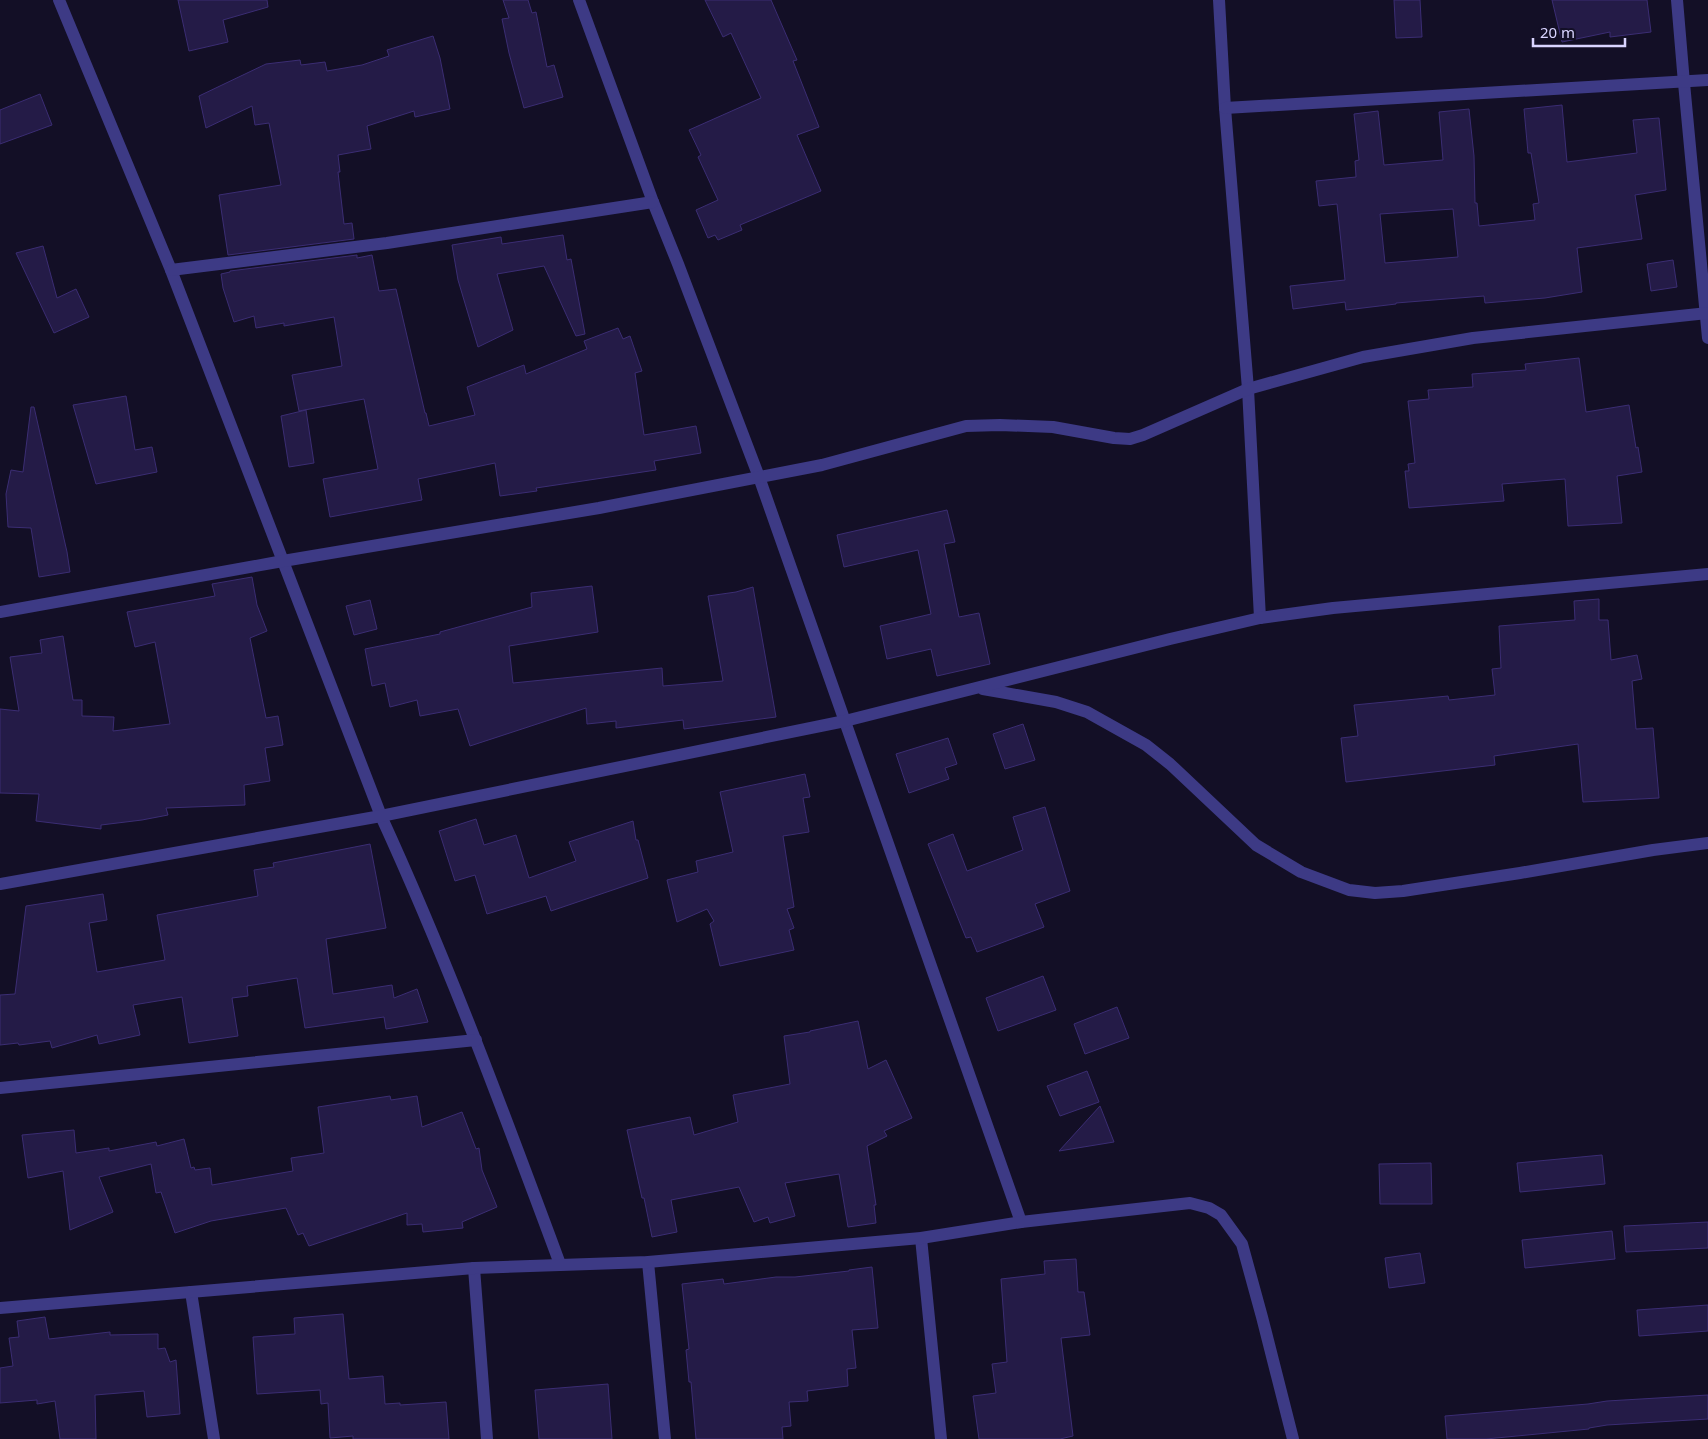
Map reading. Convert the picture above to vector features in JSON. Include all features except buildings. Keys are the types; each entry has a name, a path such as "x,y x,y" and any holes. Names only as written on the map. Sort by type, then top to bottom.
{"street":[{"path":"58,0 171,270 381,816 417,894 476,1040 560,1264"},
{"path":"579,0 759,477 1021,1222"},
{"path":"1219,0 1225,108 1248,389 1260,618"},
{"path":"1677,0 1708,338"},
{"path":"1225,108 1684,83 1708,80"},
{"path":"171,270 387,243 654,202"},
{"path":"0,612 283,561 599,508 822,465 966,426 1000,424 1053,427 1114,438 1130,438 1143,435 1248,389 1363,357 1454,341 1707,313"},
{"path":"0,884 381,816 845,721 1260,618 1333,608 1708,574"},
{"path":"978,688 1056,702 1087,712 1146,744 1256,845 1301,872 1349,890 1375,893 1403,891 1653,850 1708,844"},
{"path":"0,1088 476,1040"},
{"path":"0,1308 474,1268 648,1262 921,1238 1021,1222 1190,1202 1209,1208 1221,1215 1242,1244 1293,1439"},
{"path":"921,1238 940,1439"},
{"path":"648,1262 665,1439"},
{"path":"474,1268 487,1439"},
{"path":"192,1292 214,1439"}]}
